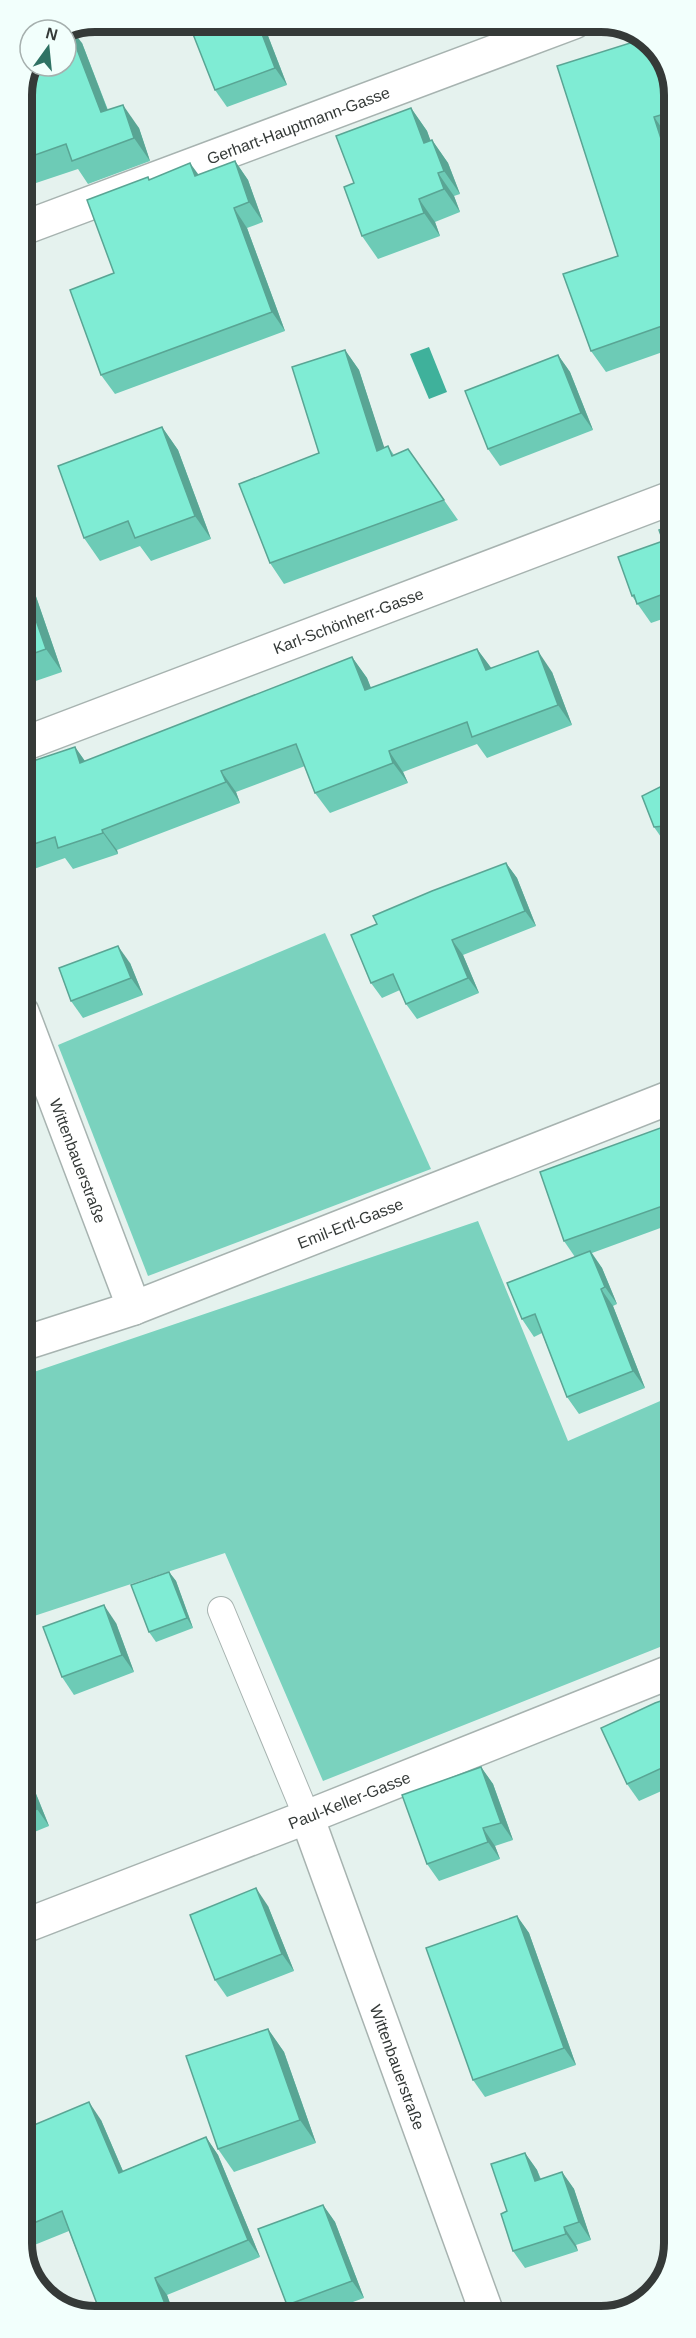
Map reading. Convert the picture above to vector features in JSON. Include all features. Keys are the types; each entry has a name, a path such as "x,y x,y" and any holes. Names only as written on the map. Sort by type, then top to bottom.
{"street":[{"name":"Gerhart-Hauptmann-Gasse","path":"32,225 547,32"},
{"name":"Karl-Schönherr-Gasse","path":"32,741 664,501"},
{"name":"Wittenbauerstraße","path":"32,1038 134,1308"},
{"name":"Emil-Ertl-Gasse","path":"32,1341 134,1308 664,1100"},
{"name":"Paul-Keller-Gasse","path":"32,1924 664,1674"},
{"name":"Wittenbauerstraße","path":"307,1817 484,2306"}],"lane":[{"path":"221,1610 307,1817"}],"shaded area":[{"path":"429,347 447,392 429,399 410,354"},
{"path":"325,933 431,1169 148,1276 58,1045"},
{"path":"478,1221 568,1441 664,1399 664,1645 323,1781 225,1553 32,1617 32,1373"}],"building":[{"path":"192,32 261,32 275,68 215,90"},
{"path":"635,41 643,47 656,63 663,82 664,114 654,117 664,148 664,325 591,351 563,274 618,256 557,66"},
{"path":"78,52 101,112 123,105 134,138 72,161 66,144 32,156 34,78 78,78"},
{"path":"411,108 424,143 432,140 444,171 438,173 444,189 419,199 424,213 362,236 344,187 354,183 336,136"},
{"path":"235,161 249,202 234,208 272,312 101,375 70,290 114,273 87,200 148,177 149,180 190,163 195,176"},
{"path":"345,350 377,451 388,446 392,456 408,449 444,500 270,563 239,484 319,453 292,367"},
{"path":"558,355 581,413 488,449 465,391"},
{"path":"162,427 195,516 135,538 128,521 84,538 58,466"},
{"path":"664,528 664,594 637,604 618,557 663,541 659,530"},
{"path":"32,609 46,649 32,654"},
{"path":"477,649 486,670 538,651 558,705 472,737 467,722 389,751 393,763 315,793 296,744 221,771 226,782 102,830 103,833 58,848 55,837 32,845 32,761 75,747 80,763 352,657 365,690"},
{"path":"664,785 664,826 654,827 642,796"},
{"path":"506,863 525,911 452,940 468,978 406,1004 393,974 371,983 351,935 377,924 373,916"},
{"path":"118,946 131,978 71,1001 59,968"},
{"path":"664,1127 664,1206 564,1241 540,1172"},
{"path":"590,1251 605,1287 601,1289 633,1371 567,1397 535,1314 522,1319 507,1283"},
{"path":"169,1572 187,1618 149,1632 131,1585"},
{"path":"104,1605 122,1655 62,1677 43,1627"},
{"path":"664,1700 664,1767 627,1784 601,1728"},
{"path":"481,1767 501,1823 483,1828 488,1842 427,1864 402,1795"},
{"path":"32,1797 37,1809 32,1811"},
{"path":"256,1888 282,1954 215,1980 190,1915"},
{"path":"517,1916 564,2048 473,2080 426,1948"},
{"path":"268,2029 300,2120 218,2149 186,2056"},
{"path":"89,2102 119,2173 206,2137 248,2240 155,2278 166,2306 92,2306 97,2304 62,2211 32,2224 32,2126"},
{"path":"525,2153 535,2181 562,2172 579,2222 564,2227 566,2234 513,2251 501,2214 507,2211 491,2164"},
{"path":"323,2205 352,2281 287,2305 258,2229"}]}
